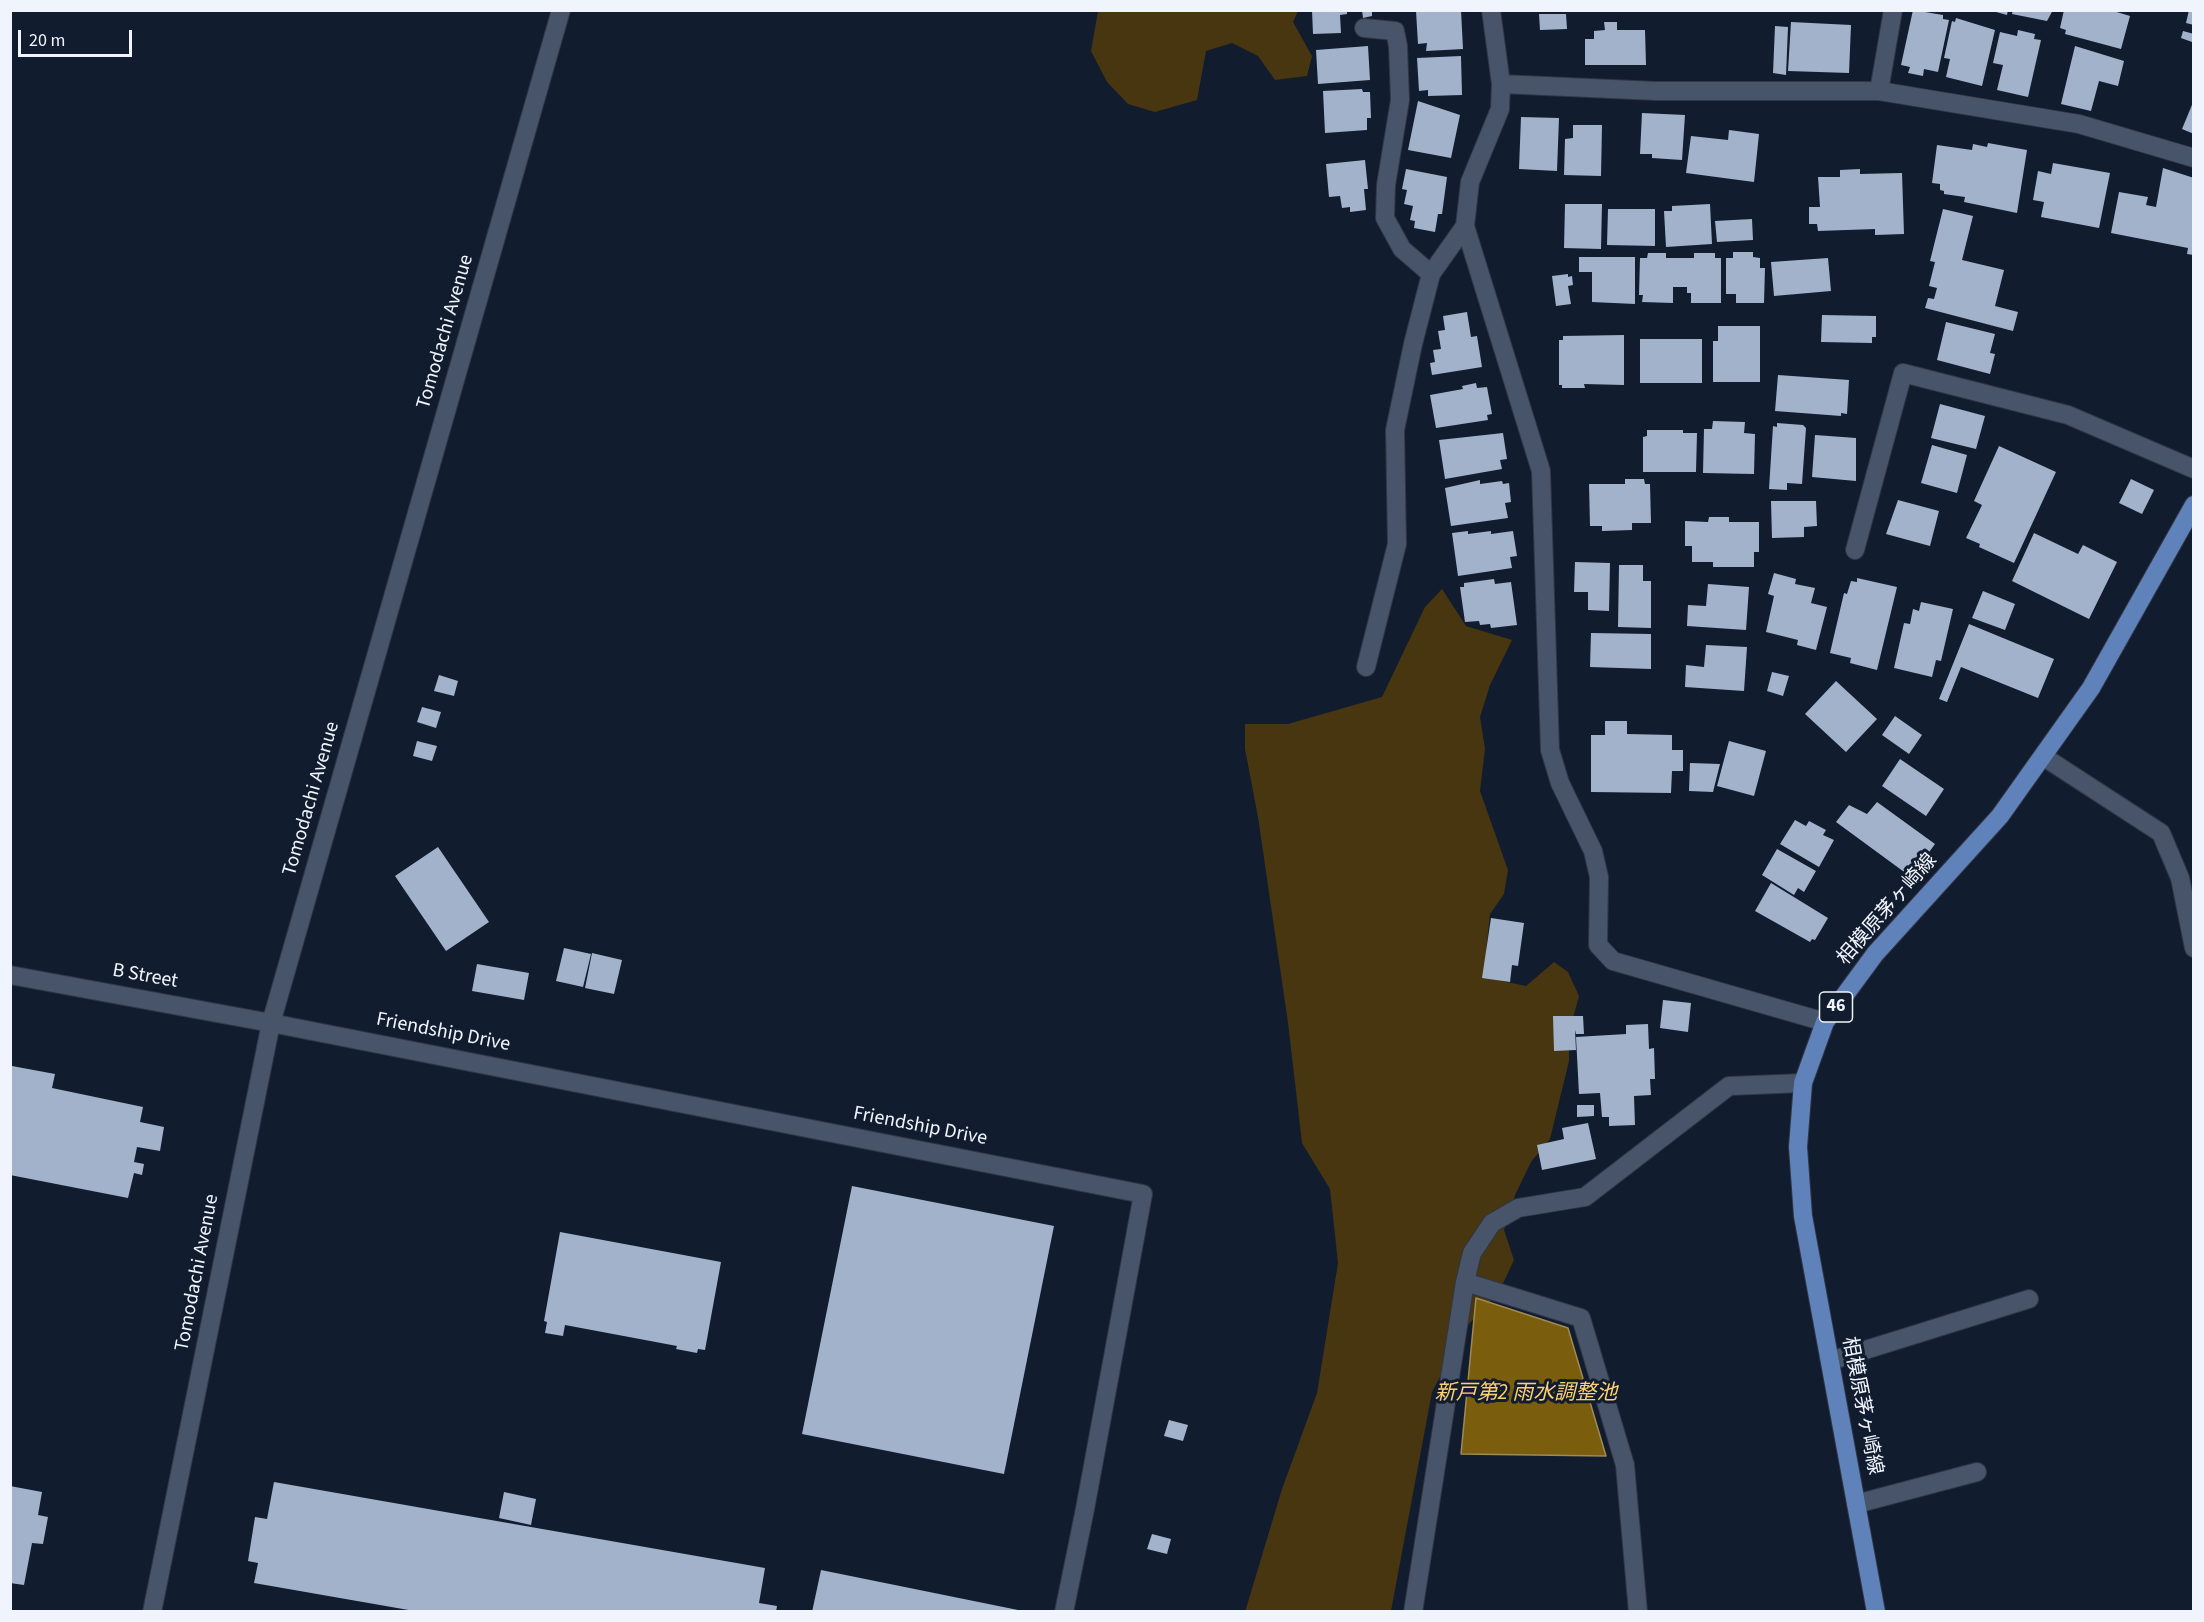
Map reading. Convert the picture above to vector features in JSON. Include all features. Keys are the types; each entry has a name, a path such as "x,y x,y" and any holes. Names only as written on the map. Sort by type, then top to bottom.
{"main road":[{"name":"相模原茅ヶ崎線","path":"1876,1611 1803,1216 1798,1147 1803,1083 1825,1022 1875,954 2000,816 2091,688 2193,506"}],"street":[{"name":"Tomodachi Avenue","path":"152,1611 271,1023 561,10"},
{"path":"1491,10 1501,84 1500,109 1470,182 1465,226 1541,471 1550,750 1560,783 1593,851 1599,877 1598,945 1613,961 1825,1022"},
{"path":"1879,91 1893,10"},
{"path":"1364,28 1395,31 1398,46 1400,100 1386,185 1385,218 1402,249 1431,274"},
{"path":"1501,84 1667,91 1879,91 2079,124 2193,158"},
{"path":"1366,667 1397,544 1395,430 1431,274 1465,226"},
{"path":"1855,550 1903,373 2068,415 2193,469"},
{"path":"2044,757 2161,833 2180,878 2193,948"},
{"name":"B Street","path":"10,975 271,1023"},
{"name":"Friendship Drive","path":"271,1023 1143,1194 1086,1509 1064,1611"},
{"path":"1413,1611 1465,1282 1472,1253 1492,1223 1518,1208 1585,1197 1729,1086 1803,1083"},
{"path":"1465,1282 1581,1318 1625,1465 1638,1611"},
{"path":"1830,1361 2028,1299"},
{"path":"1856,1504 1977,1472"}],"shaded area":[{"path":"1098,11 1298,11 1293,22 1312,56 1307,76 1275,80 1258,56 1232,43 1206,51 1197,100 1155,112 1128,104 1107,82 1091,51"},
{"path":"1442,589 1466,626 1512,640 1490,685 1480,717 1485,749 1480,791 1508,870 1504,894 1490,914 1486,952 1488,978 1526,986 1554,962 1568,972 1579,996 1569,1033 1569,1061 1550,1139 1531,1162 1515,1195 1504,1230 1514,1260 1499,1292 1467,1326 1432,1392 1391,1611 1245,1612 1282,1489 1317,1393 1338,1263 1330,1189 1302,1143 1288,1023 1258,817 1245,749 1245,724 1288,724 1382,697 1425,607"}],"water":[{"name":"新戸第2 雨水調整池","path":"1476,1298 1568,1328 1606,1456 1461,1454"}],"building":[{"path":"1312,10 1347,10 1347,14 1340,15 1341,33 1313,34"},
{"path":"1362,10 1372,10 1372,16 1363,18"},
{"path":"1461,10 1463,49 1426,51 1427,43 1418,44 1416,11"},
{"path":"1913,10 1943,15 1943,19 1949,20 1938,72 1924,69 1923,76 1908,73 1910,67 1901,65"},
{"path":"1989,10 2008,10 2007,15"},
{"path":"2013,10 2053,10 2047,21 2012,14"},
{"path":"2064,10 2110,10 2130,16 2121,49 2065,34 2066,30 2060,28"},
{"path":"2189,10 2194,10 2194,25 2186,23"},
{"path":"1539,14 1566,14 1567,29 1540,30"},
{"path":"1956,18 1995,30 1982,86 1946,77 1950,59 1944,58 1952,21 1955,22"},
{"path":"1604,22 1617,22 1617,30 1645,30 1646,65 1585,65 1585,39 1594,39 1594,31 1605,30"},
{"path":"1791,22 1851,25 1849,73 1788,71"},
{"path":"1775,26 1788,27 1786,75 1773,73"},
{"path":"2018,30 2035,34 2034,39 2041,40 2028,97 1997,90 2003,65 1993,63 2000,32 2017,36"},
{"path":"2183,31 2194,34 2192,42 2181,38"},
{"path":"1368,46 1370,80 1318,84 1316,50"},
{"path":"2075,46 2124,61 2118,86 2099,81 2091,111 2061,104"},
{"path":"1461,56 1462,95 1428,96 1428,90 1419,91 1417,58"},
{"path":"1362,89 1363,92 1370,92 1371,118 1367,118 1367,130 1325,133 1323,91"},
{"path":"2194,100 2194,134 2182,129"},
{"path":"1418,101 1460,115 1451,158 1408,150"},
{"path":"1642,113 1685,115 1682,160 1652,158 1652,154 1640,154"},
{"path":"1521,117 1559,118 1557,171 1519,169"},
{"path":"1573,125 1602,125 1601,176 1564,175 1565,139 1573,138"},
{"path":"1729,130 1759,134 1754,182 1686,173 1691,136 1728,140"},
{"path":"1988,143 2027,150 2017,213 1964,202 1965,197 1944,194 1944,191 1940,190 1940,184 1932,183 1937,145 1972,150 1973,144 1987,147"},
{"path":"1365,160 1368,189 1364,189 1366,210 1350,212 1350,207 1342,208 1340,196 1329,197 1326,164"},
{"path":"2053,163 2110,173 2099,228 2041,217 2044,202 2033,200 2038,171 2051,174"},
{"path":"2163,168 2194,178 2194,255 2187,254 2188,248 2111,233 2119,192 2148,197 2146,205 2156,207"},
{"path":"1406,169 1447,177 1442,214 1438,214 1435,232 1414,228 1415,221 1410,220 1413,206 1404,204 1407,190 1402,189"},
{"path":"1860,169 1860,174 1902,173 1904,234 1875,235 1875,229 1818,231 1817,224 1809,224 1809,207 1820,207 1818,177 1840,177 1840,170"},
{"path":"1565,204 1602,204 1601,249 1564,248"},
{"path":"1710,204 1712,244 1666,247 1664,211 1672,211 1672,206"},
{"path":"1608,209 1655,209 1655,246 1607,245"},
{"path":"1943,209 1973,216 1962,260 2004,270 1995,306 2018,312 2013,331 1925,308 1928,298 1934,299 1937,288 1929,286 1935,262 1930,261"},
{"path":"1752,219 1753,240 1717,242 1715,221"},
{"path":"1733,252 1753,252 1753,257 1760,258 1760,268 1765,268 1764,303 1736,303 1736,294 1726,294 1726,258 1733,258"},
{"path":"1648,253 1666,253 1666,258 1694,258 1694,253 1715,253 1715,258 1721,258 1721,303 1691,303 1691,293 1687,293 1687,287 1673,287 1673,303 1642,302 1643,295 1639,295 1640,258 1647,258"},
{"path":"1579,257 1635,257 1635,304 1592,302 1592,272 1579,272"},
{"path":"1828,258 1831,291 1774,296 1771,262"},
{"path":"1568,274 1568,277 1572,276 1573,285 1568,286 1571,304 1556,306 1552,276"},
{"path":"1467,312 1471,337 1477,336 1482,367 1432,375 1430,363 1435,362 1433,350 1441,349 1438,331 1445,330 1443,316"},
{"path":"1822,315 1876,316 1876,337 1872,337 1872,343 1821,342"},
{"path":"1946,322 1995,334 1990,353 1995,354 1990,374 1937,360"},
{"path":"1718,326 1760,326 1760,382 1713,382 1713,341 1718,341"},
{"path":"1624,335 1624,385 1584,384 1585,388 1562,388 1562,385 1559,385 1559,340 1563,340 1563,336"},
{"path":"1640,339 1702,339 1702,383 1640,383"},
{"path":"1778,375 1849,380 1847,414 1841,413 1841,416 1775,411"},
{"path":"1476,383 1477,388 1487,387 1492,414 1487,415 1488,420 1436,428 1430,395 1463,389 1462,386"},
{"path":"1940,404 1985,416 1976,449 1931,438"},
{"path":"1713,421 1745,422 1744,433 1755,434 1754,474 1703,473 1704,429 1712,429"},
{"path":"1777,423 1803,425 1806,428 1802,484 1787,483 1787,490 1769,489 1773,426 1777,427"},
{"path":"1647,430 1683,430 1683,433 1697,433 1696,472 1643,472 1643,437 1647,436"},
{"path":"1503,433 1507,459 1500,460 1502,469 1445,479 1439,440"},
{"path":"1815,435 1856,438 1856,481 1812,477"},
{"path":"1932,445 1967,455 1957,493 1921,483"},
{"path":"1999,446 2056,472 2014,563 1979,547 1980,544 1966,538 1982,505 1974,501"},
{"path":"1625,479 1644,479 1645,484 1650,484 1651,523 1632,523 1632,530 1602,531 1602,526 1590,526 1589,484 1625,484"},
{"path":"2131,479 2154,490 2142,514 2119,503"},
{"path":"1480,480 1480,484 1502,481 1503,484 1509,483 1511,502 1505,503 1508,518 1451,526 1445,488"},
{"path":"1898,500 1939,511 1930,546 1886,534"},
{"path":"1771,501 1816,501 1817,526 1804,527 1804,537 1772,538"},
{"path":"1709,517 1729,517 1729,522 1759,522 1759,552 1754,552 1754,567 1713,567 1713,562 1692,562 1692,546 1685,546 1685,521 1708,522"},
{"path":"1468,531 1468,534 1491,531 1491,534 1513,531 1517,556 1510,557 1512,568 1458,576 1452,533"},
{"path":"2034,533 2078,554 2083,545 2117,562 2089,619 2012,581"},
{"path":"1575,562 1610,563 1609,611 1588,610 1588,592 1574,592"},
{"path":"1619,565 1643,565 1643,581 1651,581 1651,628 1618,627"},
{"path":"1774,573 1796,579 1795,584 1815,588 1811,603 1827,607 1816,650 1797,645 1798,640 1766,632 1774,596 1768,594"},
{"path":"1857,578 1897,587 1877,670 1850,663 1851,658 1830,653 1844,593 1847,594 1851,581 1857,582"},
{"path":"1494,579 1495,584 1511,582 1517,625 1491,628 1490,624 1480,625 1479,621 1465,622 1460,587 1464,587 1464,583"},
{"path":"1708,584 1749,587 1746,630 1687,626 1688,605 1706,606"},
{"path":"1983,591 2015,604 2005,630 1972,618"},
{"path":"1921,602 1953,609 1941,661 1936,660 1932,677 1894,668 1904,623 1910,624 1913,609 1919,611"},
{"path":"1969,624 2054,659 2038,698 1961,667 1947,702 1939,699"},
{"path":"1591,633 1651,634 1651,669 1590,667"},
{"path":"1706,645 1747,647 1744,691 1685,687 1686,665 1704,667"},
{"path":"1772,672 1789,676 1783,696 1767,691"},
{"path":"439,675 458,681 454,696 434,691"},
{"path":"1836,681 1877,719 1846,752 1805,714"},
{"path":"422,707 441,712 436,728 417,722"},
{"path":"1895,716 1922,735 1909,754 1882,735"},
{"path":"1605,721 1627,721 1627,734 1672,735 1672,750 1683,750 1683,771 1672,771 1671,793 1591,792 1591,735 1605,735"},
{"path":"417,741 437,746 432,761 413,756"},
{"path":"1729,741 1766,751 1754,796 1717,786"},
{"path":"1900,759 1944,789 1926,816 1882,786"},
{"path":"1690,763 1720,764 1713,792 1689,791"},
{"path":"1877,802 1935,844 1911,877 1836,822 1849,805 1867,814"},
{"path":"1795,820 1806,826 1809,821 1826,830 1823,835 1834,840 1819,867 1780,844"},
{"path":"438,847 489,922 446,951 395,876"},
{"path":"1777,849 1816,871 1804,892 1798,888 1794,895 1762,875"},
{"path":"1771,883 1828,918 1815,940 1812,939 1810,942 1755,911"},
{"path":"1491,918 1524,923 1518,966 1512,965 1510,982 1482,978"},
{"path":"564,948 591,954 583,987 556,981"},
{"path":"592,953 622,960 614,994 585,988"},
{"path":"477,964 529,973 524,1000 472,991"},
{"path":"1663,1000 1691,1003 1688,1032 1660,1028"},
{"path":"1553,1016 1583,1016 1584,1034 1576,1034 1575,1030 1576,1050 1554,1051"},
{"path":"1648,1024 1649,1049 1654,1048 1655,1079 1650,1079 1651,1095 1634,1096 1635,1125 1609,1126 1609,1117 1602,1117 1600,1093 1579,1094 1576,1037 1626,1034 1626,1025"},
{"path":"12,1066 55,1074 52,1088 143,1107 140,1122 164,1127 160,1151 137,1147 134,1162 144,1164 142,1175 134,1173 128,1198 10,1175"},
{"path":"1577,1105 1594,1105 1594,1116 1577,1117"},
{"path":"1588,1123 1596,1159 1542,1170 1537,1145 1564,1139 1562,1128"},
{"path":"852,1186 1054,1226 1004,1474 802,1434"},
{"path":"560,1232 721,1262 705,1350 698,1349 697,1353 676,1349 677,1346 565,1325 563,1336 545,1333 547,1322 544,1321"},
{"path":"1169,1420 1188,1425 1183,1441 1164,1436"},
{"path":"274,1482 765,1568 759,1603 777,1606 776,1612 420,1612 254,1583 258,1563 248,1561 255,1517 267,1519"},
{"path":"10,1486 42,1492 38,1515 48,1517 43,1544 32,1543 24,1585 10,1583"},
{"path":"504,1492 536,1499 531,1525 499,1518"},
{"path":"1152,1534 1171,1539 1167,1554 1147,1549"},
{"path":"821,1570 1018,1610 1018,1612 812,1612"}]}
